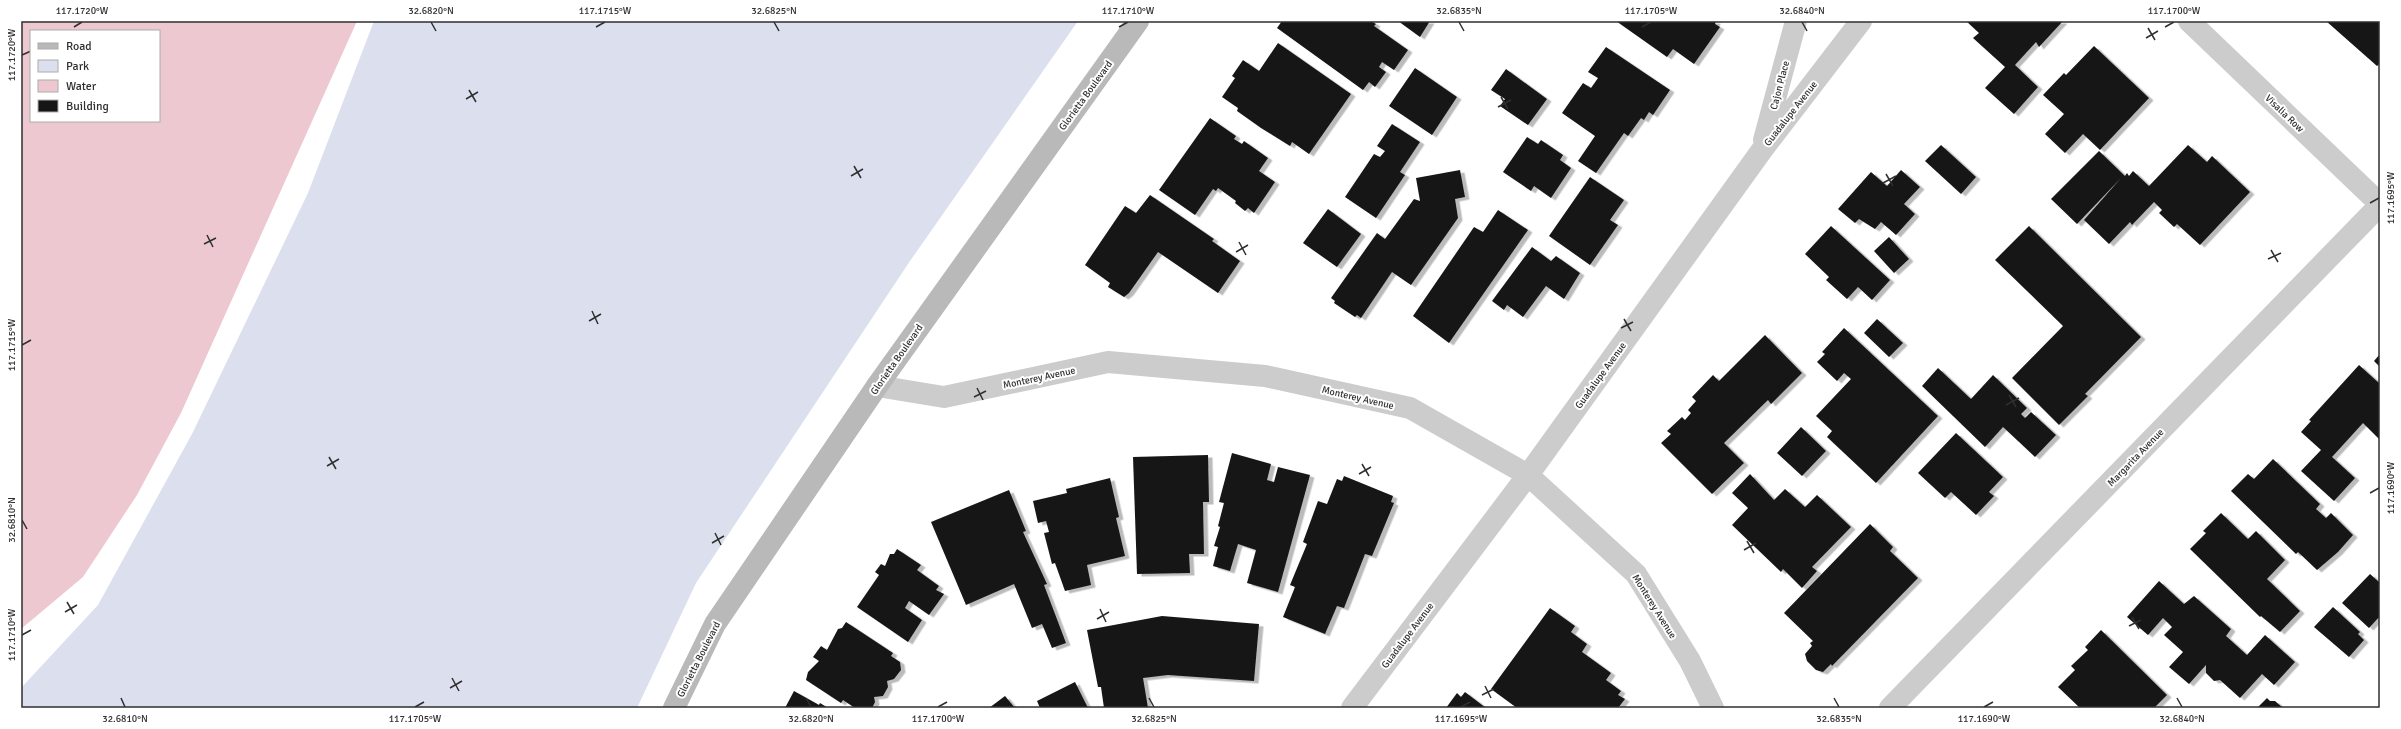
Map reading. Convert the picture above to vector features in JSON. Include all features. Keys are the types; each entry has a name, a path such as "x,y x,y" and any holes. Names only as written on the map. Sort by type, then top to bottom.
{"street":[{"name":"Glorietta Boulevard","path":"674,708 715,624 877,386 1138,21"},
{"name":"Cajon Place","path":"1762,150 1796,21"},
{"name":"Guadalupe Avenue","path":"1352,708 1528,475 1762,150 1861,21"},
{"name":"Visalia Row","path":"2189,21 2380,205"},
{"name":"Margarita Avenue","path":"1890,708 2380,205"},
{"name":"Monterey Avenue","path":"877,386 944,397 1108,362 1265,376 1410,408 1528,475 1636,574 1690,661 1713,708"}],"green space":[{"path":"374,21 1078,21 910,261 696,583 637,708 21,708 21,688 98,605 192,434 308,193"}],"water":[{"path":"21,21 357,21 181,413 137,495 83,577 21,629"}],"building":[{"path":"1282,21 1371,21 1376,24 1374,26 1408,50 1394,70 1382,62 1379,67 1386,72 1375,87 1369,82 1363,90 1277,28"},
{"path":"1398,21 1430,21 1420,37"},
{"path":"1616,21 1716,21 1715,24 1720,27 1694,64 1673,49 1667,57"},
{"path":"1966,21 2063,21 2039,47 2036,42 2015,65 2038,87 2014,114 1985,88 2005,67 1973,38 1979,33"},
{"path":"2326,21 2380,21 2380,63 2377,66"},
{"path":"1278,43 1351,94 1309,154 1292,142 1290,146 1261,128 1237,111 1238,108 1222,97 1235,78 1232,76 1243,60 1259,71"},
{"path":"2094,46 2149,98 2100,150 2083,134 2065,153 2045,134 2064,114 2043,95 2064,73 2066,75"},
{"path":"1606,47 1670,90 1653,115 1649,112 1644,120 1641,118 1628,136 1624,133 1596,173 1578,161 1595,136 1562,113 1583,83 1591,88 1598,78 1588,72"},
{"path":"1415,68 1457,97 1432,135 1389,106"},
{"path":"1506,69 1547,99 1528,125 1500,106 1505,99 1491,90"},
{"path":"1210,118 1236,136 1234,139 1242,144 1244,141 1268,158 1259,171 1275,182 1254,213 1248,208 1245,211 1235,203 1236,201 1218,188 1216,191 1213,189 1195,215 1159,190"},
{"path":"1392,124 1420,142 1400,172 1405,175 1376,218 1345,197 1374,154 1380,157 1385,151 1377,146"},
{"path":"1527,137 1538,144 1541,140 1563,155 1560,160 1571,168 1551,198 1534,186 1531,191 1503,172"},
{"path":"1941,145 1976,177 1961,194 1925,161"},
{"path":"2188,145 2207,162 2212,156 2250,192 2200,245 2177,224 2174,227 2159,213 2162,210 2154,202 2132,225 2130,222 2109,244 2084,220 2121,178 2077,224 2051,199 2099,151 2125,176 2127,173 2129,176 2133,171 2149,186"},
{"path":"1460,170 1465,197 1455,199 1458,218 1411,285 1392,272 1361,318 1357,315 1355,317 1334,303 1335,301 1331,298 1377,233 1385,239 1414,199 1420,201 1416,178"},
{"path":"1901,170 1920,187 1904,204 1915,214 1896,235 1881,222 1875,229 1859,219 1855,223 1838,209 1871,172 1887,186"},
{"path":"1590,177 1624,200 1610,220 1618,225 1590,265 1549,236"},
{"path":"1150,195 1214,239 1212,241 1240,261 1218,293 1158,252 1129,293 1124,297 1108,287 1110,283 1085,265 1125,206 1136,213"},
{"path":"1328,209 1361,234 1337,267 1303,243"},
{"path":"1498,210 1528,230 1449,343 1413,316 1474,227 1483,232"},
{"path":"1831,226 1890,280 1872,300 1858,287 1847,299 1826,280 1829,277 1805,254"},
{"path":"2029,226 2141,337 2085,394 2088,396 2059,425 2012,378 2063,326 1995,260"},
{"path":"1889,237 1909,259 1894,273 1874,251"},
{"path":"1532,247 1551,261 1556,256 1580,273 1564,299 1546,286 1523,317 1507,305 1504,310 1492,301"},
{"path":"1877,319 1903,343 1889,357 1864,333"},
{"path":"1844,328 1938,416 1876,483 1827,437 1832,431 1816,416 1851,379 1844,373 1837,381 1817,362 1825,354 1822,352"},
{"path":"1765,335 1802,373 1771,404 1768,400 1724,443 1744,463 1712,494 1661,443 1671,434 1667,431 1682,417 1685,420 1691,413 1688,410 1696,401 1692,397 1713,375 1719,381"},
{"path":"2380,354 2380,367 2374,361"},
{"path":"2359,365 2380,384 2380,440 2363,423 2332,457 2355,478 2334,501 2301,471 2321,450 2301,432 2311,421 2309,420"},
{"path":"1938,368 1971,399 1993,375 2027,408 2021,414 2025,418 2031,412 2056,435 2035,457 2003,427 1985,447 1922,386"},
{"path":"1801,427 1826,451 1802,476 1777,453"},
{"path":"1956,433 2003,477 1989,492 1994,496 1976,515 1951,492 1945,498 1918,473"},
{"path":"1232,453 1271,464 1267,480 1274,482 1278,467 1310,475 1278,592 1247,583 1256,550 1238,544 1230,571 1213,566 1218,547 1214,546 1220,527 1218,526 1224,503 1219,502"},
{"path":"1208,455 1209,502 1203,502 1204,554 1189,554 1190,573 1137,574 1133,457"},
{"path":"2273,459 2320,504 2316,509 2326,518 2331,513 2353,535 2338,552 2317,570 2298,552 2296,554 2231,491 2248,474 2254,479"},
{"path":"1750,474 1774,500 1785,489 1805,507 1817,495 1851,527 1812,567 1817,571 1802,588 1783,569 1781,572 1732,525 1748,508 1732,493"},
{"path":"1344,476 1393,496 1391,502 1394,503 1372,556 1365,554 1344,608 1337,606 1325,634 1283,617 1295,587 1290,585 1307,544 1303,542 1318,501 1327,504 1337,479 1342,481"},
{"path":"1110,478 1119,517 1116,518 1125,556 1087,565 1091,585 1065,591 1055,563 1052,564 1044,533 1049,532 1046,521 1038,523 1033,501 1067,493 1066,489"},
{"path":"1009,490 1026,531 1023,532 1047,584 1044,585 1066,643 1052,648 1042,624 1032,628 1014,584 966,605 931,522"},
{"path":"2221,513 2248,539 2256,531 2285,560 2267,579 2300,611 2280,632 2261,616 2260,617 2190,549 2206,533 2203,531"},
{"path":"1870,524 1893,547 1890,551 1918,578 1832,666 1831,664 1823,672 1816,670 1807,661 1805,654 1812,646 1810,643 1813,641 1784,613"},
{"path":"897,549 921,565 917,570 939,586 936,590 944,594 929,615 909,601 905,608 922,620 908,642 857,607 879,575 875,572 881,564 885,566 890,554 894,554"},
{"path":"2370,574 2380,583 2380,616 2369,628 2342,603"},
{"path":"2159,581 2184,604 2194,596 2231,629 2226,636 2247,655 2265,635 2295,662 2274,685 2262,674 2240,698 2220,680 2214,681 2206,673 2206,665 2189,684 2169,667 2183,652 2164,635 2172,627 2163,618 2148,635 2127,617"},
{"path":"2333,607 2360,632 2358,634 2364,640 2349,657 2314,627"},
{"path":"1550,608 1575,626 1571,632 1587,644 1582,652 1611,673 1606,680 1621,691 1618,695 1625,699 1618,708 1517,708 1491,689"},
{"path":"1162,616 1259,624 1254,681 1168,675 1143,678 1148,708 1104,708 1101,687 1098,687 1087,630"},
{"path":"846,622 893,653 891,656 900,662 901,670 894,679 887,681 888,687 883,696 874,697 875,702 872,708 855,708 843,700 841,703 806,680 808,672 819,661 813,657 821,646 827,650 838,629 842,628"},
{"path":"2101,630 2167,695 2154,708 2080,708 2058,687 2075,670 2071,666 2088,650 2085,647"},
{"path":"1075,682 1088,708 1040,708 1037,701"},
{"path":"794,691 819,705 820,703 828,708 785,708"},
{"path":"1465,692 1486,708 1446,708 1457,693 1461,697"},
{"path":"1005,696 1015,708 989,708"},
{"path":"2267,698 2270,701 2275,701 2283,708 2257,708"}]}
